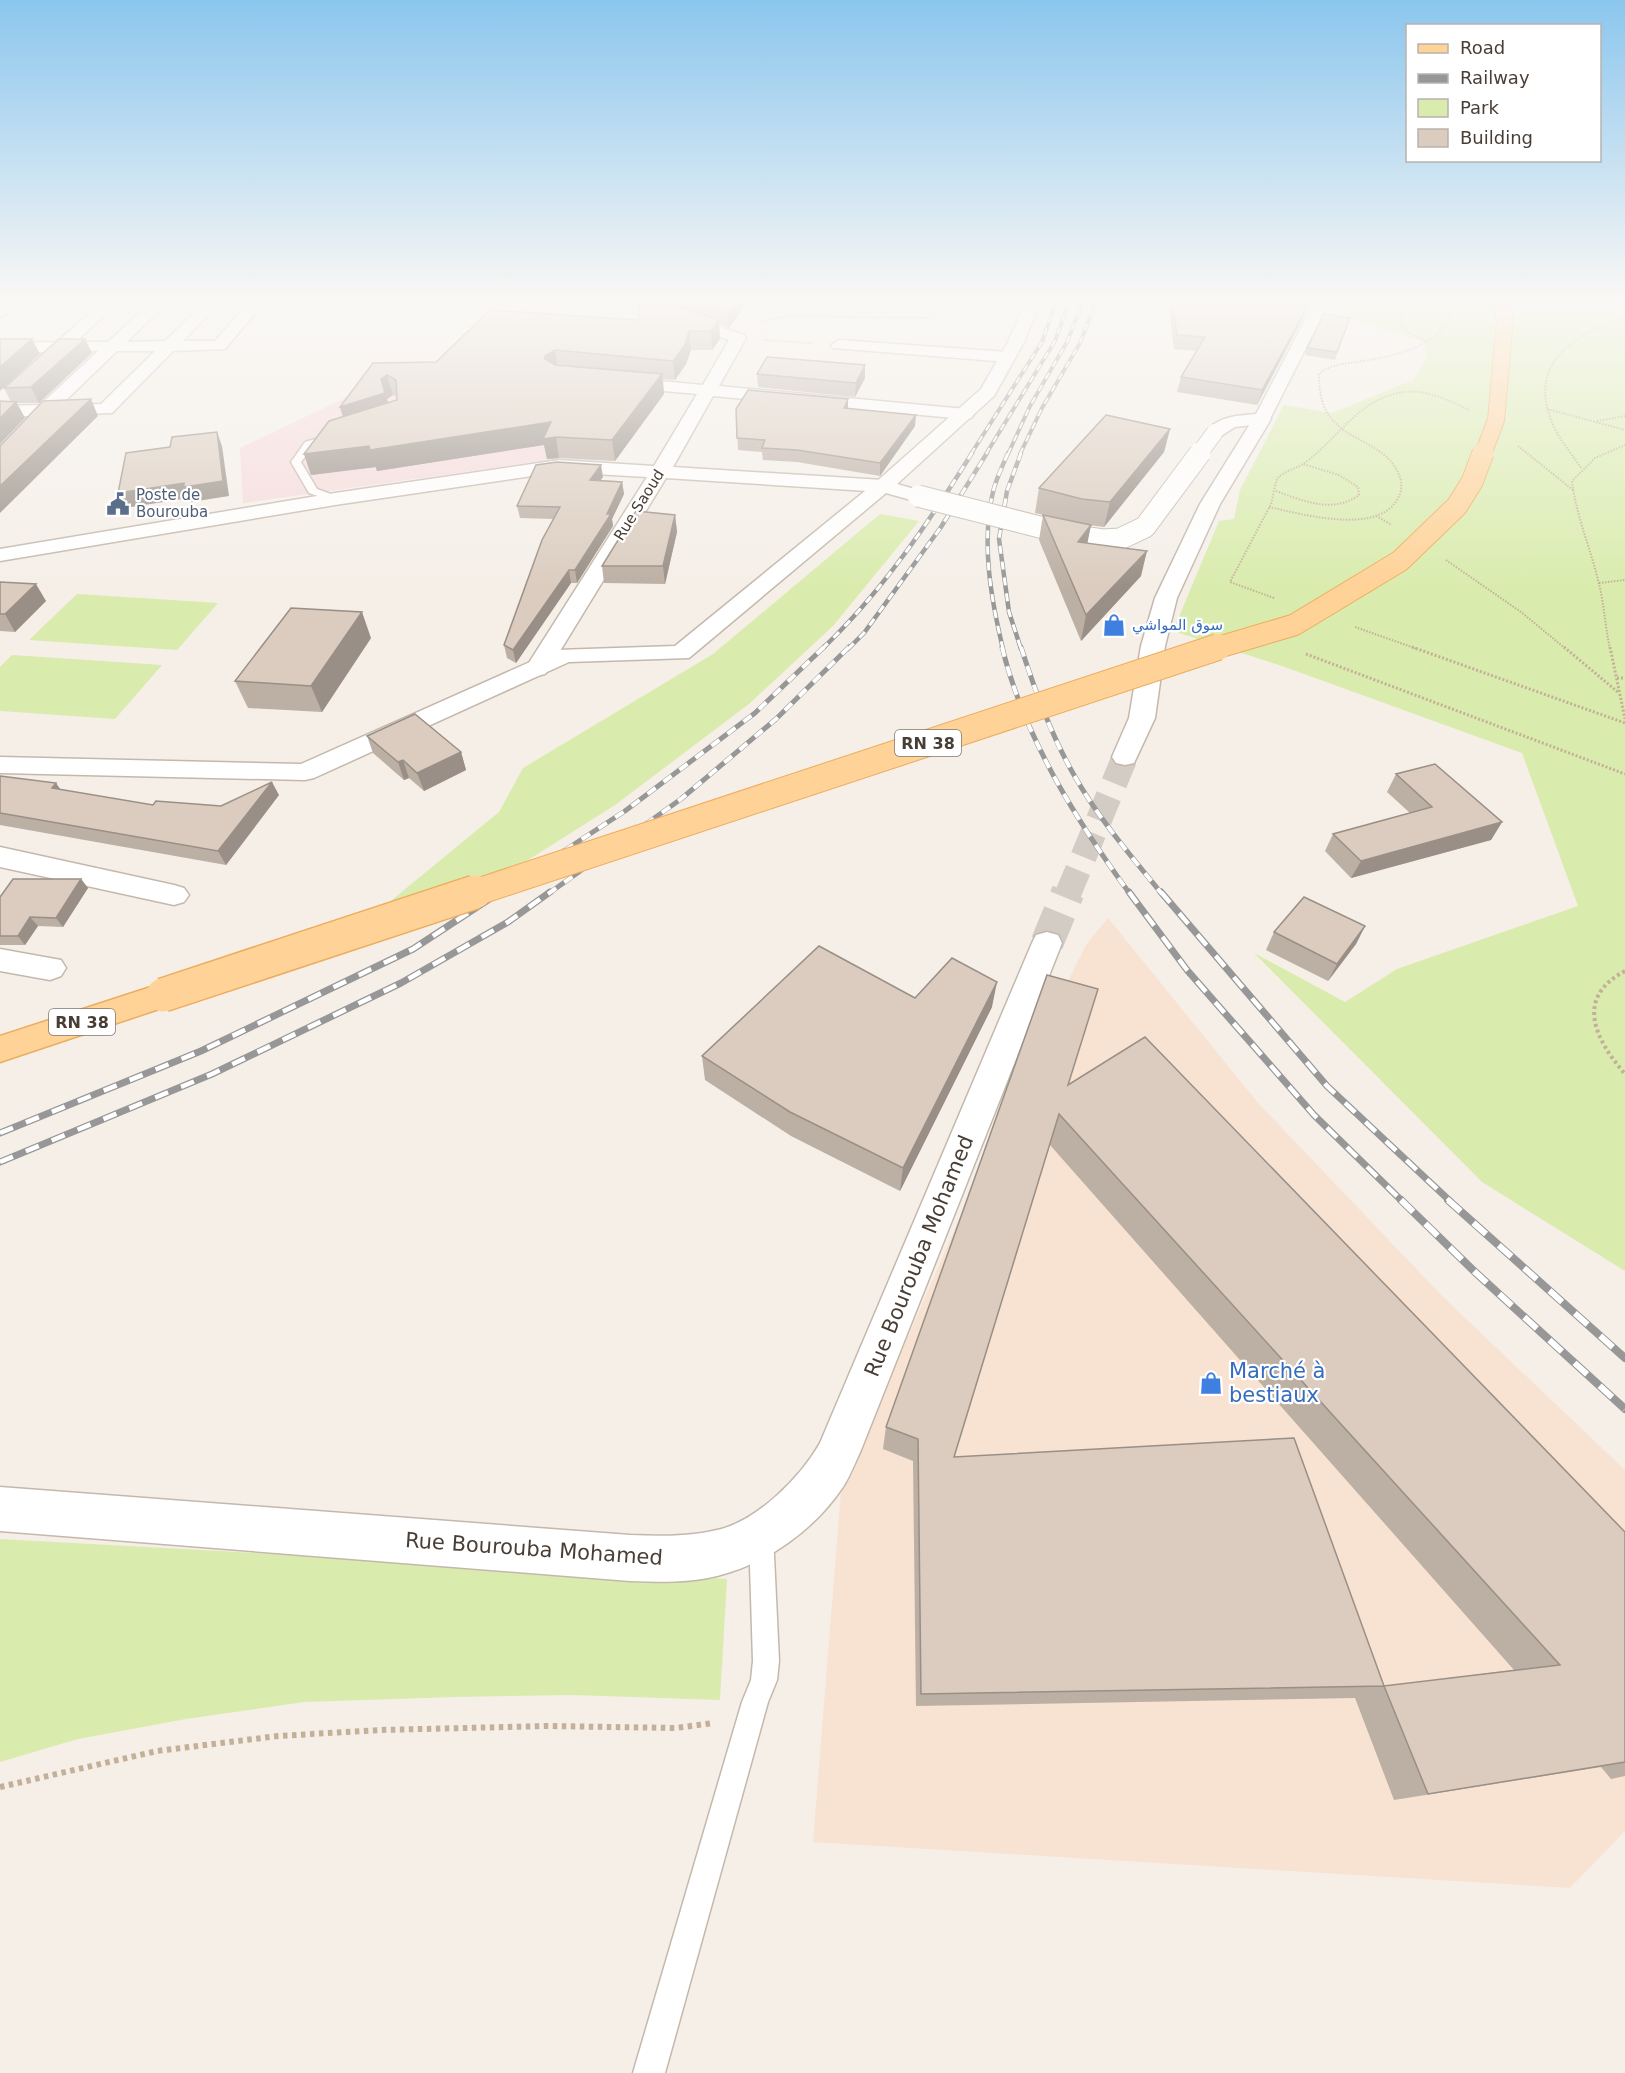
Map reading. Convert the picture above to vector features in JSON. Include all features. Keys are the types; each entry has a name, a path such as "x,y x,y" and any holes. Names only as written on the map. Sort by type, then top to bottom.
{"main road":[{"name":"RN 38","path":"0,1049 1193,655 1294,625 1400,561 1457,506 1472,482 1496,420 1498,396"}],"street":[{"path":"0,458 60,396"},
{"path":"0,411 106,409 119,396"},
{"name":"Rue Saoud","path":"537,669 705,396"},
{"path":"761,396 965,414"},
{"path":"0,765 305,772 565,655 681,653 883,486 984,396"},
{"path":"1125,757 1142,718 1153,646 1166,598 1210,504 1274,396"},
{"path":"0,555 335,499 558,466 883,486 1075,536 1099,541 1117,540 1134,536 1145,527 1215,432 1230,422 1262,418"},
{"path":"0,857 174,895"},
{"name":"Rue Bourouba Mohamed","path":"0,1509 630,1558 671,1559 720,1553 761,1534 798,1506 827,1472 846,1435 1047,943"},
{"path":"0,960 50,968"}],"lane":[{"path":"335,499 313,491 296,462 309,444 342,434"},
{"path":"649,2073 755,1702 764,1680 766,1661 761,1534"}],"path":[{"path":"1269,507 1325,518 1376,516 1391,508 1399,498 1402,485 1398,471 1379,450 1342,429 1330,418 1322,396"},
{"path":"1546,396 1547,408 1555,428 1581,468"},
{"path":"1547,408 1625,430"},
{"path":"1597,421 1625,416"},
{"path":"1625,445 1596,457 1581,468 1572,481 1599,584 1606,631 1625,719"},
{"path":"1276,491 1323,504 1343,504 1359,495 1358,487 1347,478 1303,464"},
{"path":"1376,516 1396,528"},
{"path":"1444,558 1521,612 1619,693"},
{"path":"1599,584 1625,580"},
{"path":"1302,652 1625,774"},
{"path":"1617,678 1625,678"},
{"path":"1625,971 1610,976 1598,989 1593,1006 1595,1025 1604,1046 1625,1074"},
{"path":"0,1787 157,1752 278,1736 380,1730 548,1726 676,1728 703,1726 728,1719 755,1702"}],"shaded area":[{"path":"350,396 606,396 557,459 243,503 240,448"},
{"name":"Marché à bestiaux","path":"1108,918 1258,1103 1443,1297 1625,1470 1625,1831 1570,1888 813,1842 841,1491 1029,1058 1086,945"}],"green space":[{"path":"1374,396 1625,396 1625,1271 1482,1182 1254,953 1345,1002 1397,969 1578,906 1522,753 1282,666 1173,631 1219,521 1234,519 1240,490 1284,405 1332,413"},
{"path":"880,514 919,521 833,626 749,704 615,805 495,881 370,918 499,812 523,768 713,654"},
{"path":"77,594 218,603 177,650 29,640"},
{"path":"12,655 162,665 115,719 0,711 0,667"},
{"path":"0,1539 727,1579 720,1700 572,1695 304,1702 186,1719 78,1739 0,1762"}],"building":[{"path":"348,396 376,396 340,407"},
{"path":"397,396 646,396 612,440 556,437 543,439 551,422 370,450 369,446 304,454 329,421 397,400"},
{"path":"744,396 812,396 848,399 844,408 916,415 880,463 797,450 762,448 765,440 737,438 736,409"},
{"path":"91,399 0,486 0,446 43,401"},
{"path":"0,401 16,402 0,418"},
{"path":"1106,415 1170,429 1110,502 1082,499 1039,488"},
{"path":"217,432 223,481 184,487 184,483 118,493 126,453 170,447 172,437"},
{"path":"557,462 601,465 590,480 622,482 607,514 611,514 575,570 569,570 513,650 504,645 542,540 560,507 517,506 536,465"},
{"path":"636,511 675,515 663,566 602,566"},
{"path":"1043,515 1091,525 1078,542 1147,551 1086,615"},
{"path":"0,582 36,584 5,614 0,614"},
{"path":"291,608 362,612 311,686 235,681"},
{"path":"415,714 461,752 417,773 403,760 398,762 367,736"},
{"path":"1435,764 1502,822 1361,861 1333,834 1432,807 1396,774"},
{"path":"0,776 56,783 52,788 153,805 156,801 221,806 272,782 218,851 0,813"},
{"path":"13,879 81,879 56,918 30,917 18,936 0,936 0,897"},
{"path":"1304,897 1365,926 1337,964 1274,932"},
{"path":"819,946 915,998 952,958 997,982 903,1168 790,1112 702,1056"},
{"path":"1047,975 1098,989 1068,1085 1145,1037 1625,1532 1625,1762 1428,1794 1384,1686 921,1694 918,1439 886,1427","holes":["1059,1114 1560,1665 1384,1686 1294,1438 954,1457"]}],"tunnel":[{"path":"1068,894 1125,757"},
{"path":"1047,943 1068,892"}],"railway":[{"path":"971,454 1008,396"},
{"path":"986,454 1022,396"},
{"path":"1008,454 1036,396"},
{"path":"1020,454 1049,396"},
{"path":"824,647 865,604 903,556 972,453"},
{"path":"848,649 864,633 941,527 987,453"},
{"path":"1003,649 991,591 988,531 993,492 1008,453"},
{"path":"1021,453 1007,491 999,539 1009,612 1021,649"},
{"path":"498,894 625,811 755,713 824,647"},
{"path":"548,894 681,799 776,719 849,647"},
{"path":"1002,647 1024,713 1054,776 1090,837 1130,894"},
{"path":"1021,647 1044,712 1083,791 1104,822 1162,894"},
{"path":"0,1133 201,1051 413,949 500,892"},
{"path":"0,1162 212,1074 401,983 508,922 550,892"},
{"path":"1129,892 1187,970 1314,1115 1402,1201"},
{"path":"1161,892 1327,1086 1450,1201"},
{"path":"1401,1200 1475,1272 1625,1409"},
{"path":"1448,1200 1625,1358"}],"place":[{"name":"Poste de Bourouba","path":"118,504"},
{"name":"سوق المواشي","path":"1114,625"},
{"name":"Marché à bestiaux","path":"1211,1383"}]}
